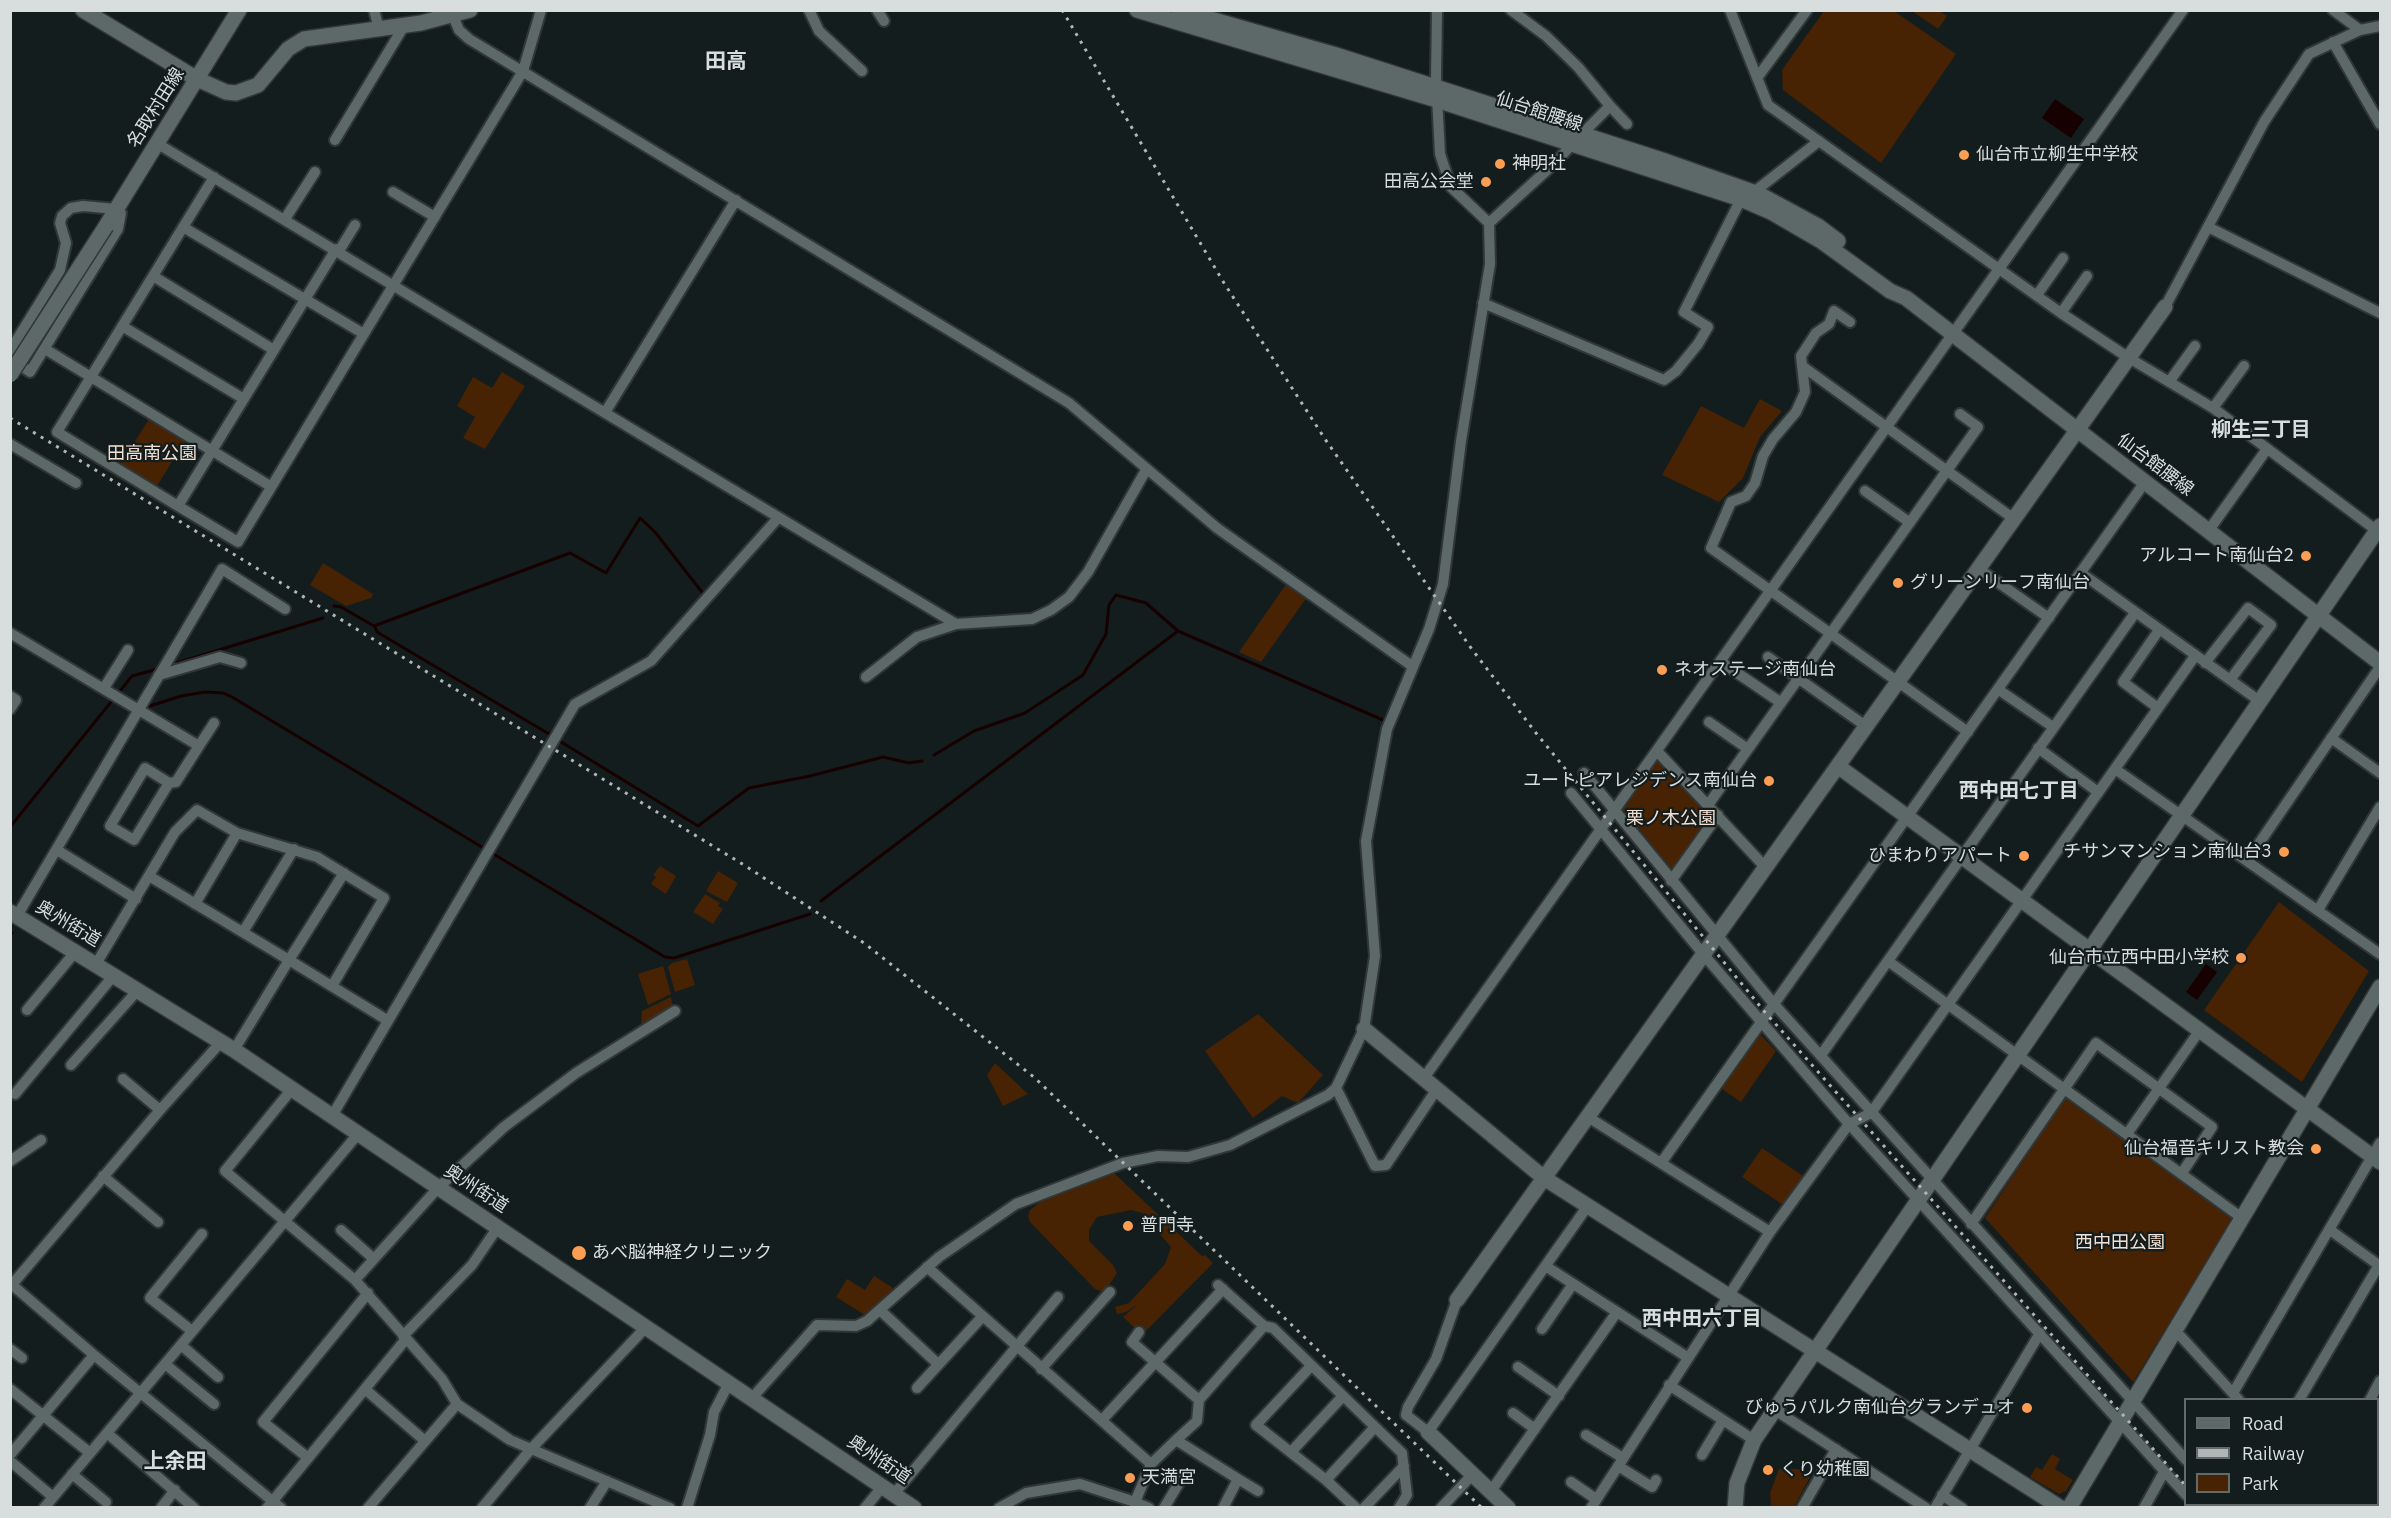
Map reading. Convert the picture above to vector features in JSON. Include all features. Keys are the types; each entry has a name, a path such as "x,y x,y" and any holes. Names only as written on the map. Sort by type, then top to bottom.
{"street":[{"path":"83,10 197,79 225,92 248,91 267,78 288,49 304,39 404,26 463,12 459,30 469,39 1069,403 1217,528 1412,666"},
{"name":"名取村田線","path":"10,375 158,144 239,10"},
{"path":"374,10 379,29"},
{"path":"214,177 57,432 238,543 270,486 523,71 541,10"},
{"path":"809,10 819,31 862,71"},
{"path":"878,10 884,21"},
{"name":"仙台館腰線","path":"1137,10 1437,93"},
{"name":"仙台館腰線","path":"1179,10 1748,195 1799,227 1890,291 1906,298 2209,530 2380,665"},
{"path":"752,1398 817,1325 856,1326 881,1311 927,1267 1016,1204 1123,1163 1158,1156 1188,1157 1230,1145 1328,1095 1336,1088 1364,1029 1375,956 1365,862 1366,841 1387,729 1429,629 1443,584 1491,246 1489,223 1458,195 1446,176 1440,154 1437,10"},
{"path":"1511,10 1546,36 1578,67 1627,124"},
{"path":"1730,10 1768,105 1816,144 1999,268 2061,313 2129,358 2213,408 2380,530 1754,1440 1737,1483 1735,1508"},
{"path":"1757,78 1807,10"},
{"path":"1424,1078 2183,10"},
{"path":"2333,10 2360,30"},
{"path":"335,140 404,26"},
{"path":"1509,1508 1428,1432 1406,1415 1407,1407 1436,1359 1457,1300 2165,307 2264,122 2309,54 2360,30 2380,26"},
{"path":"2333,42 2380,124"},
{"path":"1489,223 1557,161 1610,106"},
{"path":"158,144 395,284 956,624"},
{"path":"1483,303 1664,380 1676,371 1698,344 1707,327 1684,312 1748,195 1816,144"},
{"path":"285,219 315,172"},
{"path":"393,192 435,217"},
{"path":"606,411 736,200"},
{"path":"10,351 60,270 66,243 60,223 62,216 71,208 116,209 121,213 117,229 30,372 10,358"},
{"path":"178,506 305,299 355,225"},
{"path":"183,227 364,334"},
{"path":"2208,227 2380,313"},
{"path":"2037,295 2063,258"},
{"path":"153,276 274,350"},
{"path":"2061,313 2087,276"},
{"path":"1850,322 1834,311 1829,324 1816,333 1801,356 1805,392 1796,412 1773,439 1763,456 1755,483 1746,496 1731,502 1711,548 1968,732"},
{"path":"122,326 244,399"},
{"path":"2169,382 2195,346"},
{"path":"45,349 270,486"},
{"path":"1802,366 2014,519"},
{"path":"2213,408 2244,366"},
{"path":"1708,805 1978,427 1960,414"},
{"path":"10,444 76,483"},
{"path":"2209,530 2267,449"},
{"path":"866,677 917,637 956,624 1032,619 1051,610 1069,597 1088,572 1146,470"},
{"path":"1661,1163 2145,482"},
{"path":"1865,491 1909,522"},
{"path":"332,1116 576,704 651,661 778,518"},
{"path":"13,916 57,850 222,569 285,609"},
{"path":"1979,569 2049,618"},
{"path":"2082,573 2261,702"},
{"path":"1571,1482 1594,1503 1770,1232 1849,1124 1871,1113 2158,708 2248,608 2271,626 2230,680"},
{"path":"1821,1055 2135,613"},
{"path":"2158,708 2123,682 2159,630"},
{"path":"10,633 199,746"},
{"path":"104,688 128,650"},
{"path":"162,669 220,657 241,663"},
{"path":"1768,657 1867,727"},
{"path":"1721,662 1780,702"},
{"path":"2247,861 2380,665"},
{"path":"1999,690 2053,727"},
{"path":"10,696 16,700 10,709"},
{"path":"1709,722 1748,748"},
{"path":"169,783 134,840 110,826 145,768 169,783 176,782 214,723"},
{"path":"2331,738 2380,773"},
{"path":"2038,748 2098,792"},
{"path":"1658,750 1766,868"},
{"path":"1839,767 2308,1108 2378,1154 2330,1230 2236,1396 2175,1330"},
{"path":"2115,769 2380,954"},
{"path":"1584,773 1773,1003 2184,1458"},
{"path":"1571,793 1704,955 1849,1124 2184,1493"},
{"path":"2318,910 2380,807"},
{"path":"96,964 175,831 197,810 237,833 317,856 384,898 332,987"},
{"path":"1671,881 1718,815"},
{"path":"195,904 237,833"},
{"path":"243,932 294,849"},
{"path":"57,850 136,899"},
{"path":"344,873 289,960 228,1046 160,1110 11,1285 273,1505 307,1457 366,1390 404,1337 472,1265 498,1227"},
{"path":"149,876 387,1020"},
{"name":"奥州街道","path":"13,916 76,951 228,1046 647,1326 914,1508"},
{"path":"27,1010 76,951"},
{"path":"1888,962 2242,1218"},
{"path":"15,1094 114,975"},
{"path":"2069,1508 2380,987"},
{"path":"71,1065 138,990"},
{"path":"355,1280 438,1188 504,1127 567,1080 675,1011"},
{"path":"1364,1029 1544,1178 1587,1208 2061,1508"},
{"path":"2127,1134 2200,1030"},
{"path":"1971,1224 2096,1043 2160,1087 2212,1127 2182,1173"},
{"path":"123,1079 160,1110"},
{"path":"1336,1088 1375,1166 1386,1165 1437,1089"},
{"path":"292,1089 225,1171 355,1280 442,1380 458,1404 510,1440 670,1508"},
{"path":"1588,1117 1770,1232"},
{"path":"44,1508 358,1134"},
{"path":"10,1161 41,1140"},
{"path":"104,1176 158,1222"},
{"path":"1428,1432 1587,1208"},
{"path":"341,1230 374,1259"},
{"path":"2300,1398 2380,1266 2330,1230"},
{"path":"192,1331 150,1298 202,1234"},
{"path":"927,1267 1014,1347 1151,1464"},
{"path":"1546,1267 1687,1357"},
{"path":"1542,1329 1573,1284"},
{"path":"1102,1420 1155,1361 1161,1358 1221,1287 1264,1326 1272,1328 1402,1453 1407,1495 1399,1508"},
{"path":"1041,1370 1110,1292"},
{"path":"307,1457 263,1422 368,1293"},
{"path":"865,1508 889,1490 1000,1369 1014,1347 1058,1297"},
{"path":"881,1311 938,1364"},
{"path":"1491,1491 1617,1312"},
{"path":"917,1388 982,1317"},
{"path":"482,1508 531,1449 647,1326"},
{"path":"1135,1502 1151,1464 1197,1421 1200,1400 1264,1326"},
{"path":"1139,1332 1132,1342 1200,1400"},
{"path":"1935,1508 2040,1333"},
{"path":"181,1345 218,1377"},
{"path":"10,1349 22,1358"},
{"path":"10,1455 94,1355"},
{"path":"165,1364 214,1404"},
{"path":"1311,1366 1256,1425 1326,1480 1356,1508"},
{"path":"1518,1367 1559,1396"},
{"path":"2374,1398 2380,1381"},
{"path":"687,1508 710,1435 714,1412 729,1383"},
{"path":"1669,1385 1754,1440"},
{"path":"10,1389 90,1454"},
{"path":"366,1390 425,1441"},
{"path":"1290,1452 1343,1396"},
{"path":"368,1508 458,1404"},
{"path":"1775,1410 1926,1508"},
{"path":"1513,1413 1535,1429"},
{"path":"1702,1455 1724,1420"},
{"path":"1326,1480 1375,1427"},
{"path":"107,1433 194,1508"},
{"path":"1586,1435 1652,1487 1656,1480"},
{"path":"1176,1440 1258,1491"},
{"path":"1803,1507 1836,1449"},
{"path":"10,1461 53,1497"},
{"path":"1364,1508 1404,1466"},
{"path":"2144,1508 2164,1472"},
{"path":"72,1474 106,1502"},
{"path":"1441,1508 1473,1474"},
{"path":"1164,1508 1182,1478"},
{"path":"1223,1508 1238,1479"},
{"path":"590,1508 607,1481"},
{"path":"999,1508 1026,1493 1080,1484 1149,1508"},
{"path":"161,1508 175,1491"},
{"path":"1942,1496 1962,1508"}],"green space":[{"path":"1824,11 1894,11 1956,54 1881,163 1783,90 1782,70"},
{"path":"1912,11 1940,11 1947,16 1938,29"},
{"path":"502,372 525,386 485,449 463,438 475,417 457,406 473,377 492,388"},
{"path":"1760,399 1782,411 1760,437 1743,478 1719,502 1662,475 1701,406 1744,428"},
{"name":"田高南公園","path":"149,419 185,441 155,489 119,467"},
{"path":"323,563 373,594 371,598 346,606 310,585"},
{"path":"1287,583 1307,597 1261,662 1239,652"},
{"name":"栗ノ木公園","path":"1659,760 1711,819 1674,868 1671,868 1622,808 1655,762"},
{"path":"660,866 676,876 666,894 651,884 656,877 653,875"},
{"path":"718,871 738,883 727,902 706,891"},
{"path":"705,894 720,903 718,906 723,909 713,924 693,912"},
{"path":"2279,902 2369,971 2302,1082 2204,1010"},
{"path":"687,959 695,985 675,992 668,967 672,963"},
{"path":"663,966 671,994 648,1005 638,974"},
{"path":"671,997 673,1006 641,1026 642,1011"},
{"path":"1258,1014 1323,1075 1298,1103 1282,1096 1253,1118 1205,1051"},
{"path":"1759,1033 1776,1051 1741,1102 1722,1089"},
{"path":"995,1063 1028,1094 1003,1106 987,1075"},
{"name":"西中田公園","path":"2065,1098 2233,1220 2133,1382 1985,1218"},
{"path":"1762,1148 1803,1176 1783,1205 1742,1177"},
{"path":"1106,1173 1114,1173 1202,1256 1205,1255 1213,1263 1142,1335 1123,1317 1138,1304 1126,1312 1117,1314 1115,1307 1129,1303 1165,1264 1171,1247 1142,1213 1131,1210 1097,1217 1089,1230 1089,1241 1113,1265 1117,1273 1108,1287 1101,1291 1095,1289 1030,1222 1028,1216 1030,1210 1040,1202"},
{"path":"874,1276 893,1288 891,1290 895,1292 871,1313 865,1315 836,1297 847,1279 865,1290"},
{"path":"2052,1454 2060,1459 2055,1469 2073,1480 2066,1491 2059,1494 2030,1477 2036,1467 2042,1470"},
{"path":"1779,1469 1801,1469 1810,1477 1794,1507 1771,1507 1770,1493"}],"shaded area":[{"path":"2055,99 2084,119 2071,138 2042,118"},
{"path":"2206,964 2217,972 2197,1000 2186,992"}],"waterway":[{"path":"334,606 341,607 374,626 570,553 606,573 640,518 655,532 705,596"},
{"path":"934,755 974,731 1025,713 1083,675 1106,634 1109,605 1116,595 1146,603 1178,631"},
{"path":"170,665 323,618"},
{"path":"375,627 377,632 549,734 553,731"},
{"path":"821,901 1178,631 1383,720"},
{"path":"10,827 132,676 161,668"},
{"path":"147,707 181,696 205,692 223,693 232,697 665,957 674,958 810,914"},
{"path":"558,740 698,826 749,788 810,776 883,757 909,763 922,761"}],"railway":[{"path":"1062,10 1224,283 1325,439 1471,648 1536,733 1764,1011 2184,1484"},
{"path":"10,418 744,865 864,943 1035,1078 1482,1508"}],"place":[{"name":"仙台市立柳生中学校","path":"1964,155"},
{"name":"神明社","path":"1500,164"},
{"name":"田高公会堂","path":"1486,182"},
{"name":"アルコート南仙台2","path":"2306,556"},
{"name":"グリーンリーフ南仙台","path":"1898,583"},
{"name":"ネオステージ南仙台","path":"1662,670"},
{"name":"ユートピアレジデンス南仙台","path":"1769,781"},
{"name":"チサンマンション南仙台3","path":"2284,852"},
{"name":"ひまわりアパート","path":"2024,856"},
{"name":"仙台市立西中田小学校","path":"2241,958"},
{"name":"仙台福音キリスト教会","path":"2316,1149"},
{"name":"普門寺","path":"1128,1226"},
{"name":"あべ脳神経クリニック","path":"579,1253"},
{"name":"びゅうパルク南仙台グランデュオ","path":"2027,1408"},
{"name":"くり幼稚園","path":"1768,1470"},
{"name":"天満宮","path":"1130,1478"}],"district":[{"name":"田高","path":"726,62"},
{"name":"柳生三丁目","path":"2261,430"},
{"name":"西中田七丁目","path":"2019,791"},
{"name":"西中田六丁目","path":"1702,1319"},
{"name":"上余田","path":"175,1462"}]}
